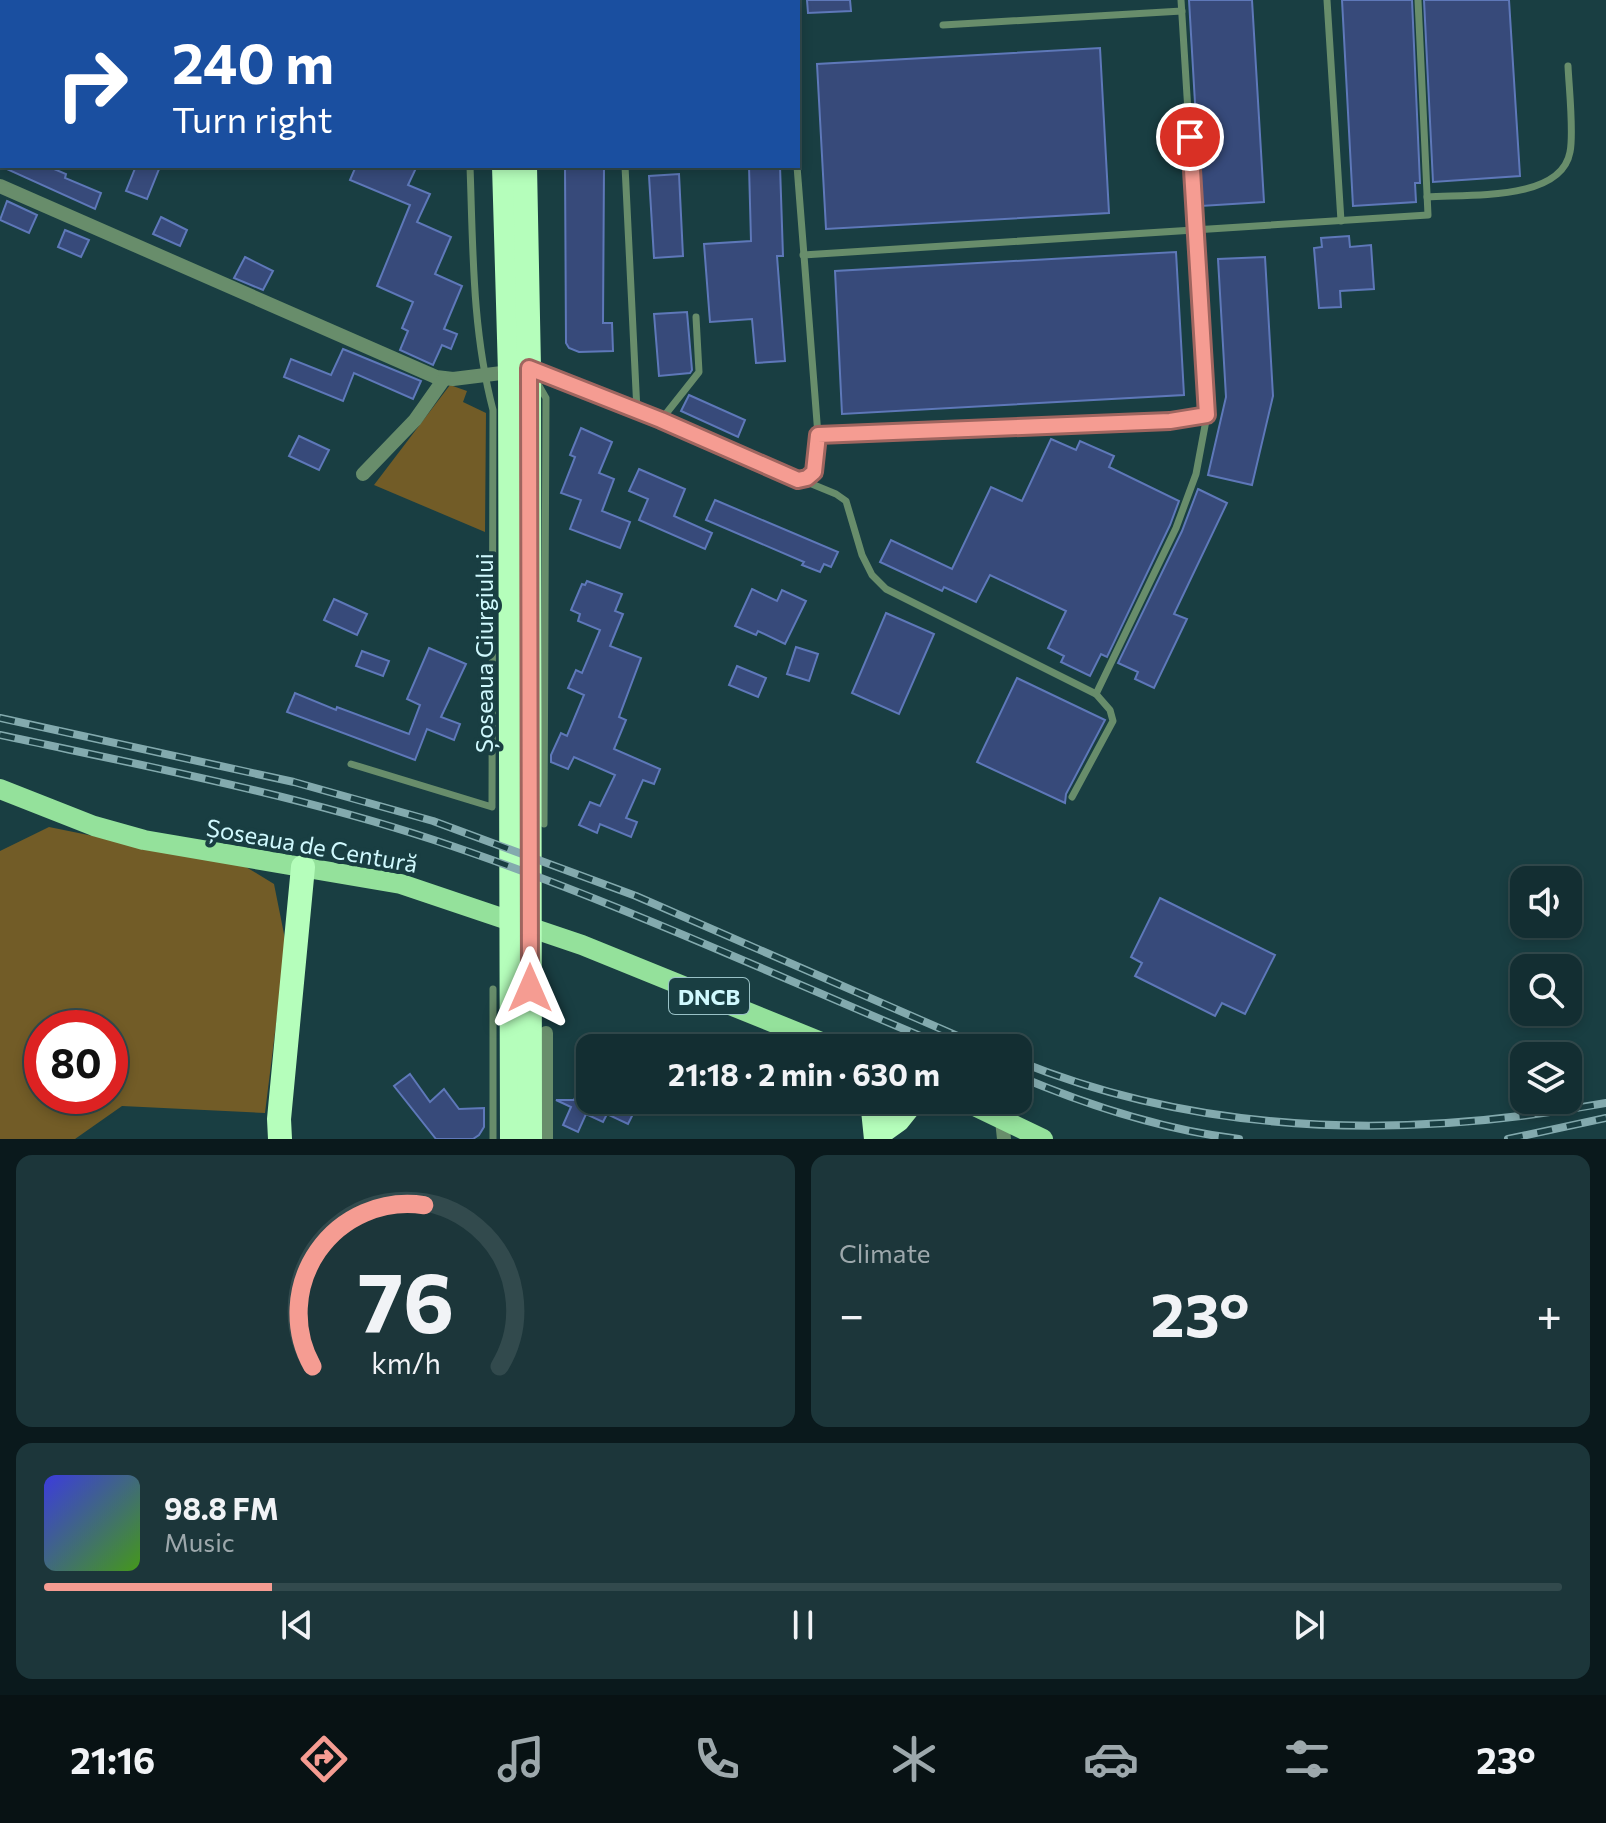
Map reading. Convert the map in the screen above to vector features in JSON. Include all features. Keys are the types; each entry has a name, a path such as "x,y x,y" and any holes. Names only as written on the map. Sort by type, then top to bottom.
{"highway":[{"name":"Șoseaua Giurgiului","path":"504,168 519,370 530,1139"},
{"name":"Șoseaua Giurgiului","path":"512,1139 519,370 525,168"},
{"path":"280,1139 303,867"},
{"path":"874,1114 877,1137"},
{"path":"877,1137 903,1114"}],"main road":[{"name":"Șoseaua de Centură","path":"0,789 79,821 144,840 401,884 582,945 801,1034"},
{"path":"981,1114 1003,1130 1043,1139"}],"street":[{"path":"0,186 444,379 519,370"},
{"path":"363,474 415,420 444,379"},
{"path":"546,1033 546,1139"}],"lane":[{"path":"1096,694 1176,528 1196,474 1207,415 1181,0"},
{"path":"1327,0 1341,221"},
{"path":"803,255 1428,215 1418,0"},
{"path":"943,25 1182,11"},
{"path":"1427,197 1525,190 1542,186 1559,173 1570,154 1568,66"},
{"path":"351,764 492,807 493,410 484,375 476,315 470,168"},
{"path":"625,168 635,318 637,411"},
{"path":"797,168 818,435 814,472 800,479"},
{"path":"661,420 699,372 696,317"},
{"path":"519,370 661,420 781,475 800,479 836,494 846,501 851,510 862,555 872,575 886,589 1096,694 1110,710 1113,721 1072,797"},
{"path":"519,370 546,398 544,824"},
{"path":"818,435 1170,421 1207,415"},
{"path":"493,989 493,1139"}],"shaded area":[{"path":"450,385 467,391 463,402 486,413 485,532 374,485"},
{"path":"49,827 246,867 274,884 286,944 265,1113 128,1106 128,1010 24,1010 24,1114 111,1114 75,1139 0,1139 0,851"}],"building":[{"path":"807,0 850,0 851,11 808,13"},
{"path":"1189,0 1252,0 1264,202 1201,206"},
{"path":"1342,0 1412,0 1420,183 1415,183 1416,202 1353,206"},
{"path":"1424,0 1509,0 1520,176 1433,182"},
{"path":"1100,48 1109,213 826,229 817,64"},
{"path":"4,168 52,168 66,174 65,178 101,193 95,209"},
{"path":"135,168 159,169 147,199 126,191"},
{"path":"355,168 416,168 408,185 430,194 417,222 451,237 435,274 462,286 444,329 457,334 451,349 442,345 433,365 400,350 408,331 402,328 413,302 377,286 410,205 350,180"},
{"path":"565,168 604,168 603,323 612,323 613,351 579,352 569,348 566,343"},
{"path":"749,168 780,168 783,256 777,256 785,361 756,363 752,319 710,322 704,244 751,241"},
{"path":"679,174 683,256 654,258 649,176"},
{"path":"7,201 37,215 29,233 0,220"},
{"path":"161,217 187,230 180,246 153,234"},
{"path":"65,230 89,240 81,257 58,247"},
{"path":"1349,236 1350,247 1371,245 1374,289 1340,291 1341,307 1319,308 1314,248 1322,247 1321,238"},
{"path":"1176,252 1184,395 842,414 835,271"},
{"path":"245,257 273,271 263,290 234,278"},
{"path":"1265,257 1273,396 1252,485 1208,475 1226,397 1218,259"},
{"path":"687,312 692,370 690,373 659,376 654,314"},
{"path":"343,349 421,381 413,399 354,373 343,401 284,377 291,359 331,375"},
{"path":"689,395 745,420 738,437 681,411"},
{"path":"581,428 612,442 599,473 614,479 602,511 630,522 620,548 570,529 581,500 561,493 575,457 570,455"},
{"path":"299,436 329,450 319,470 289,456"},
{"path":"1051,439 1076,450 1080,441 1114,456 1109,467 1179,501 1107,657 1101,654 1090,676 1061,662 1064,656 1048,648 1066,611 990,575 976,602 944,587 942,591 880,562 891,540 952,569 991,487 1022,501"},
{"path":"639,469 685,489 674,516 712,533 705,549 639,520 648,499 629,491"},
{"path":"1198,489 1227,503 1174,614 1187,619 1154,688 1135,679 1138,672 1118,663 1182,531"},
{"path":"715,500 838,552 831,567 824,564 820,572 802,565 804,562 706,520"},
{"path":"587,581 622,594 615,611 623,614 610,646 641,658 619,717 626,720 614,749 660,769 654,784 643,780 626,818 637,822 631,837 600,824 597,833 579,825 590,802 600,806 615,775 574,757 568,769 551,762 561,733 567,736 584,695 568,688 576,670 582,673 600,630 578,621 580,614 571,610 582,584 585,585"},
{"path":"752,589 777,601 782,590 806,601 785,644 758,631 756,635 735,626"},
{"path":"334,599 367,614 357,635 324,620"},
{"path":"886,613 934,634 899,714 852,693"},
{"path":"796,647 818,654 809,681 787,674"},
{"path":"429,648 466,664 441,717 460,724 454,740 427,729 415,760 287,712 295,693 409,734 420,705 407,699"},
{"path":"362,651 389,661 383,676 356,666"},
{"path":"737,666 766,678 758,697 729,685"},
{"path":"1017,678 1105,720 1066,794 1065,803 977,762"},
{"path":"1160,898 1275,955 1245,1014 1222,1003 1215,1016 1135,976 1142,963 1131,957"},
{"path":"410,1074 430,1102 444,1089 459,1109 484,1108 484,1127 479,1135 473,1139 436,1139 394,1086"},
{"path":"576,1096 576,1114 586,1114 578,1132 563,1125 571,1107 556,1100 574,1100"},
{"path":"586,1114 607,1114 603,1122"},
{"path":"607,1114 633,1114 628,1124"}],"railway":[{"path":"0,718 294,782 433,821 636,896 953,1034"},
{"path":"0,735 273,795 434,840 565,887 916,1034"},
{"path":"1032,1066 1089,1086 1161,1105 1235,1117 1309,1124 1383,1126 1457,1122 1532,1115 1606,1103"},
{"path":"1032,1082 1126,1115 1239,1139"},
{"path":"1508,1139 1606,1118"}],"route":[{"path":"530,988 529,368 661,420 798,480 814,472 818,435 1170,421 1207,415 1190,137"}]}
